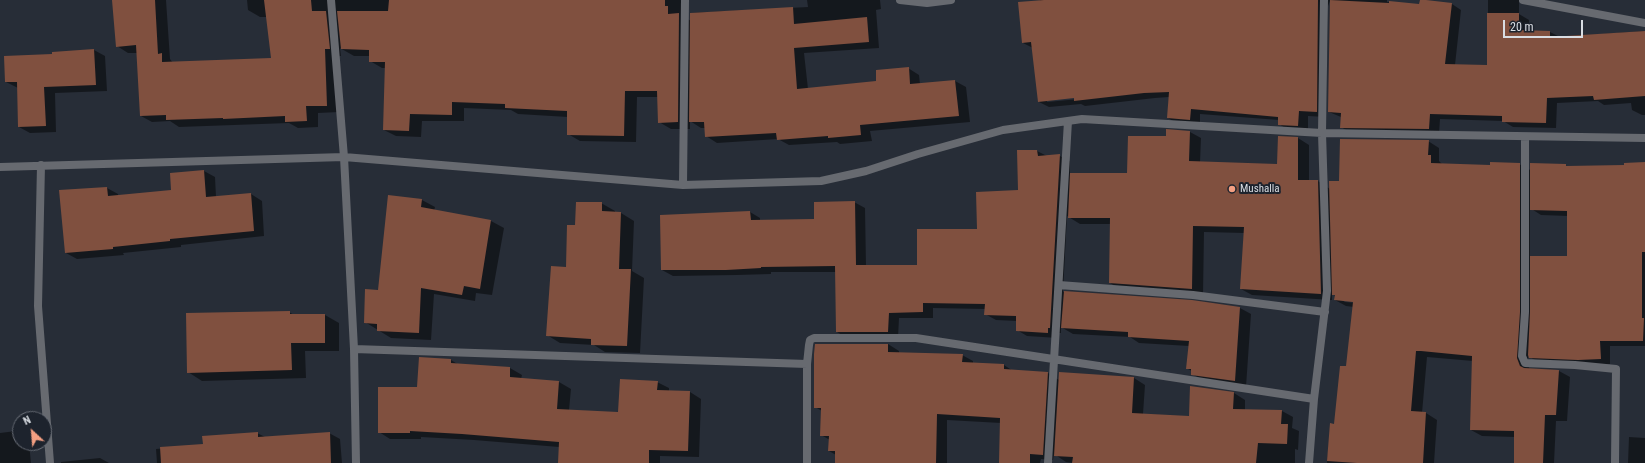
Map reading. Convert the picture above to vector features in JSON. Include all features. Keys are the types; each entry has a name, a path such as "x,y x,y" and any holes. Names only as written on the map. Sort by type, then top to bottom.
{"street":[{"path":"331,0 344,157 354,349 356,463"},
{"path":"684,185 686,0"},
{"path":"900,0 927,3 951,0"},
{"path":"1309,463 1314,399 1328,292 1322,133 1324,0"},
{"path":"1523,0 1645,24"},
{"path":"0,167 344,157 684,185 821,181 866,171 918,154 1003,130 1082,119 1322,133 1645,138"},
{"path":"1048,463 1068,121"},
{"path":"1525,137 1525,312 1522,356 1525,363 1575,365 1616,369 1615,463"},
{"path":"41,165 38,306 50,463"},
{"path":"1059,285 1193,295 1325,312"},
{"path":"807,463 809,345 810,340 814,338 916,338 1314,399"},
{"path":"354,349 808,364"}],"building":[{"path":"112,0 155,0 158,54 162,53 162,62 271,58 264,0 311,0 312,11 326,11 330,49 325,49 327,106 306,106 307,121 285,122 285,116 166,120 166,115 140,116 136,45 116,47"},
{"path":"389,0 665,0 665,6 668,6 668,14 679,13 678,122 658,123 657,91 625,91 624,136 567,135 567,111 505,108 505,104 452,102 452,115 410,114 409,131 383,130 385,62 369,62 369,50 341,49 337,11 388,11"},
{"path":"1044,0 1318,0 1317,112 1299,111 1298,126 1278,125 1278,117 1191,109 1190,120 1167,118 1169,92 1144,93 1074,101 1074,98 1038,102 1031,42 1022,43 1018,2"},
{"path":"1330,0 1389,3 1389,1 1419,4 1420,0 1426,0 1452,3 1445,64 1487,65 1487,13 1519,13 1519,30 1550,31 1550,37 1645,31 1645,96 1594,100 1593,96 1547,98 1546,123 1502,122 1502,116 1430,114 1429,129 1340,128 1341,113 1328,112"},
{"path":"793,7 794,24 867,17 869,42 794,48 797,89 876,81 876,70 909,67 910,84 955,80 959,116 860,125 861,135 828,138 828,136 777,140 776,133 705,137 704,122 689,122 690,13"},
{"path":"94,49 96,85 44,87 46,126 18,127 17,82 5,82 4,56 52,54 52,52"},
{"path":"1166,129 1190,131 1189,161 1277,164 1278,136 1298,137 1298,180 1318,180 1321,294 1240,289 1244,227 1193,226 1192,289 1109,283 1110,218 1068,218 1070,173 1127,173 1128,136 1166,136"},
{"path":"1340,139 1429,140 1428,155 1431,155 1431,163 1490,165 1490,162 1520,163 1520,312 1517,358 1520,366 1524,368 1559,370 1556,415 1545,415 1543,463 1514,463 1514,431 1470,430 1472,356 1421,351 1416,351 1411,411 1426,412 1423,463 1357,463 1327,461 1330,423 1334,424 1340,366 1346,366 1353,302 1334,300 1335,295 1332,295 1329,181 1339,181"},
{"path":"1017,150 1037,150 1038,156 1060,154 1050,328 1048,328 1048,333 1016,331 1016,316 984,315 985,304 923,303 923,312 889,313 888,332 836,332 835,266 761,267 726,270 661,270 660,215 750,211 751,220 814,219 814,202 855,201 856,265 917,265 917,229 977,229 976,192 1018,190"},
{"path":"1645,162 1645,252 1642,252 1642,318 1644,318 1643,341 1600,341 1601,359 1578,360 1529,358 1530,256 1567,256 1567,211 1530,210 1530,163 1566,164 1566,166 1624,165 1624,163"},
{"path":"204,170 206,197 251,193 254,231 170,239 170,241 113,247 113,249 65,253 59,190 107,187 108,196 171,190 170,173"},
{"path":"388,195 422,199 421,207 491,220 480,289 464,286 462,295 421,288 419,333 377,331 377,324 364,323 365,289 378,290"},
{"path":"576,202 602,202 602,211 621,212 619,269 631,269 627,346 591,345 591,339 546,336 551,266 566,267 567,225 575,225"},
{"path":"1064,291 1192,300 1240,307 1235,381 1191,375 1191,369 1186,369 1189,341 1128,337 1128,332 1061,328"},
{"path":"290,311 290,314 325,314 325,343 291,343 292,370 187,373 186,313"},
{"path":"815,344 888,344 888,352 963,354 962,362 1004,364 1004,369 1048,372 1043,455 1030,454 1030,463 999,463 1000,418 937,414 936,463 835,463 835,451 828,451 829,436 820,436 821,408 814,408"},
{"path":"419,357 451,359 451,363 510,367 510,377 559,381 557,409 618,412 620,379 658,381 657,390 690,391 688,451 649,450 649,463 558,463 559,442 410,431 410,433 378,433 378,387 417,387"},
{"path":"1059,372 1134,377 1132,413 1189,416 1190,386 1234,392 1233,409 1282,410 1281,424 1288,424 1287,444 1258,443 1256,463 1072,463 1073,457 1054,456"},
{"path":"258,432 258,437 330,432 331,463 161,463 160,447 203,444 202,436"}],"place":[{"name":"Mushalla","path":"1232,189"}]}
